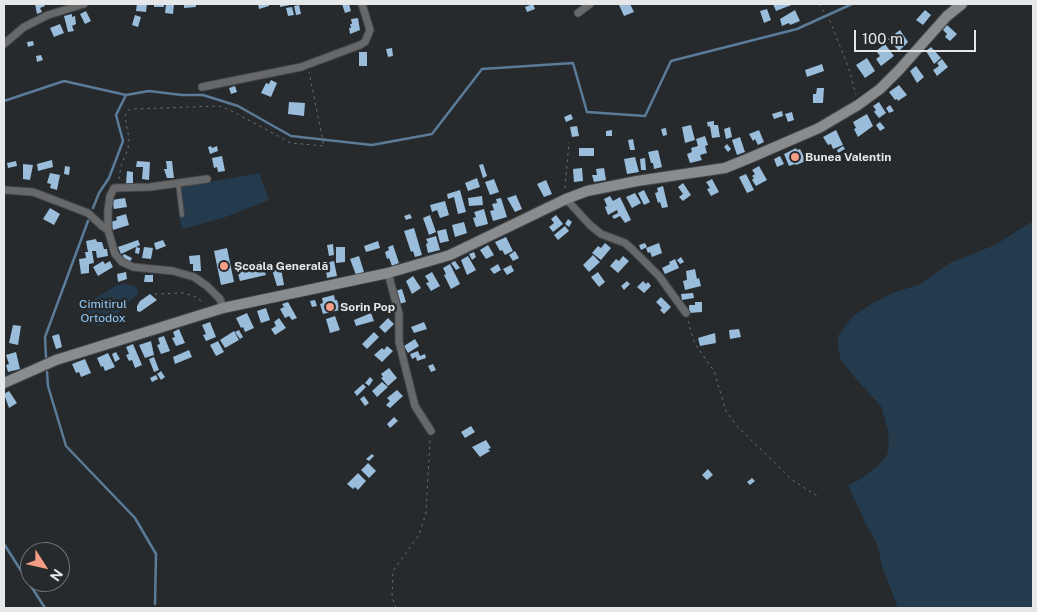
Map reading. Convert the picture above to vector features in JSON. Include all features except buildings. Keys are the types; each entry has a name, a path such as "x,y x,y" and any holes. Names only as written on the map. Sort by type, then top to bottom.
{"main road":[{"path":"4,383 56,360 223,308 388,273 450,255 566,199 587,192 637,181 725,168 819,128 858,105 880,89 946,16 962,4"}],"street":[{"path":"4,44 24,28 48,14 84,4"},
{"path":"202,87 307,64 366,42 370,30 362,4"},
{"path":"578,13 590,4"},
{"path":"207,179 150,187 118,187 112,190 108,210 108,230 115,254 122,262 133,266 173,271 194,277 207,286 220,299 223,308"},
{"path":"4,190 33,192 88,213 108,230"},
{"path":"566,199 573,209 590,225 602,234 625,243 633,250 659,276 686,313"},
{"path":"388,273 399,314 399,342 415,406 430,431"}],"lane":[{"path":"178,183 182,214"}],"path":[{"path":"819,4 830,21 848,66 858,105"},
{"path":"118,187 121,166 128,149 129,139 125,116 128,110 218,106 230,110 291,143 324,146 307,64"},
{"path":"566,199 565,182 570,142"},
{"path":"155,294 183,293 194,296 202,304"},
{"path":"686,313 695,344 714,370 726,411 736,426 791,479 817,496"},
{"path":"396,608 392,597 392,571 420,535 426,513 430,431"}],"green space":[{"path":"259,173 269,200 223,218 182,229 179,216 184,214 181,185"},
{"path":"1033,221 1033,608 898,608 883,569 877,544 848,485 859,480 879,465 887,455 888,430 881,406 841,360 838,336 853,316 873,303 895,292 919,285 950,263 995,245"},
{"name":"Cimitirul Ortodox","path":"117,285 134,286 138,294 125,305 112,322 101,326 94,325 87,314 91,301"}],"waterway":[{"path":"4,101 64,81 126,95 149,91 182,95 203,95 238,106 291,136 372,145 432,134 482,69 573,63 587,112 645,116 671,61 797,29 852,4"},
{"path":"93,208 99,193 109,178 123,141 116,115 126,95"},
{"path":"46,357 45,337 88,221"},
{"path":"47,372 48,386 66,446 135,518 156,554 155,604"},
{"path":"4,544 45,608"}],"place":[{"name":"Bunea Valentin","path":"795,157"},
{"name":"Școala Generală","path":"224,266"},
{"name":"Sorin Pop","path":"330,307"}]}
